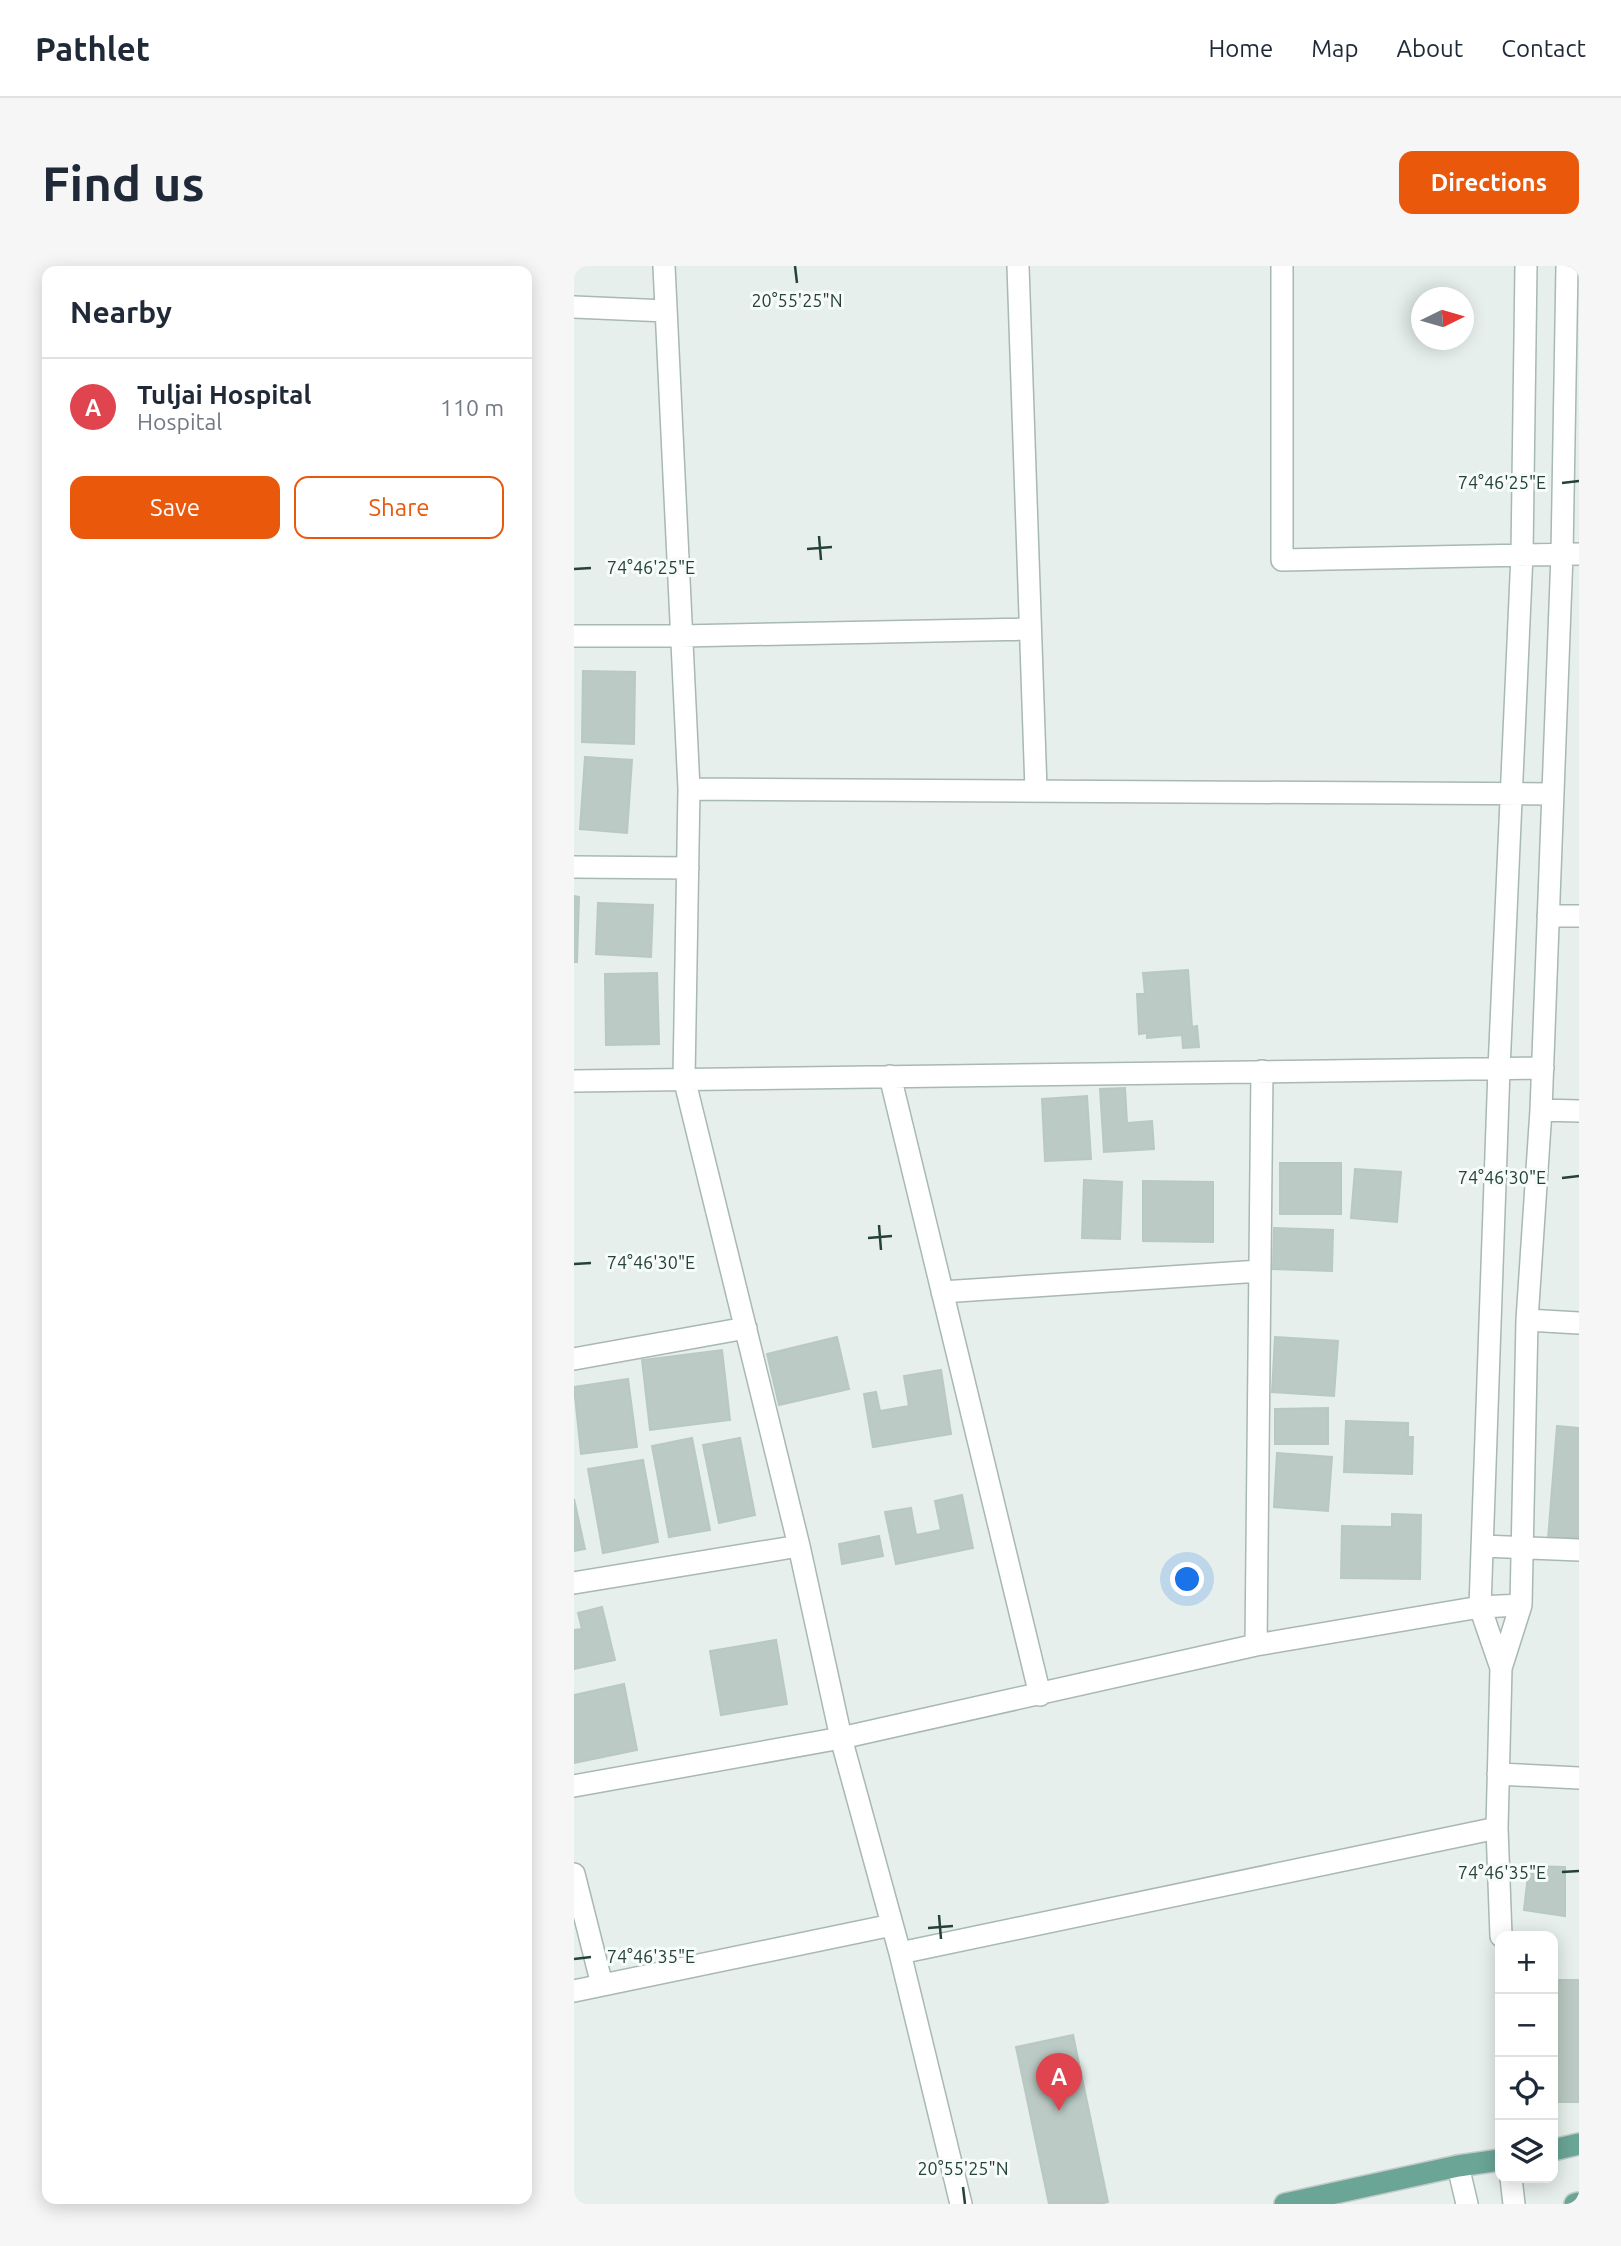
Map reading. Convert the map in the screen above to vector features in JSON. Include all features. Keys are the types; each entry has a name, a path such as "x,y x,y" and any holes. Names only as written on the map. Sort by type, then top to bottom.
{"main road":[{"path":"1558,2149 1579,2144"},
{"path":"1285,2204 1458,2166 1495,2161"}],"street":[{"path":"664,266 689,789 684,1078 799,1545 841,1738 900,1953 961,2204"},
{"path":"1018,266 1036,790"},
{"path":"1282,266 1282,560 1570,554"},
{"path":"1501,1668 1480,1606 1499,1069 1522,554 1527,266"},
{"path":"1501,1931 1496,1828 1501,1668 1521,1605 1527,1320 1543,1068 1552,794 1570,554 1567,266"},
{"path":"574,307 666,311"},
{"path":"574,636 1030,629"},
{"path":"689,789 1552,794"},
{"path":"574,867 688,869"},
{"path":"1548,916 1579,916"},
{"path":"574,1081 1543,1068"},
{"path":"1256,1645 1262,1071"},
{"path":"890,1076 1040,1695"},
{"path":"1541,1110 1579,1111"},
{"path":"942,1292 1260,1271"},
{"path":"1527,1320 1579,1323"},
{"path":"574,1359 746,1328"},
{"path":"574,1583 799,1545"},
{"path":"1482,1546 1579,1550"},
{"path":"574,1786 841,1738 1256,1645 1480,1606 1521,1605"},
{"path":"1498,1774 1579,1778"},
{"path":"900,1953 1496,1828"},
{"path":"574,1874 602,1986"},
{"path":"574,1991 892,1925"},
{"path":"1458,2166 1467,2204"},
{"path":"1512,2183 1514,2204"}],"building":[{"path":"583,671 635,672 634,744 582,742"},
{"path":"585,757 632,760 627,833 580,829"},
{"path":"574,896 579,897 577,962 574,962"},
{"path":"598,903 653,905 651,957 596,954"},
{"path":"1188,970 1192,1027 1197,1026 1199,1047 1183,1048 1182,1035 1147,1038 1147,1033 1139,1034 1137,994 1145,994 1143,973"},
{"path":"657,973 659,1044 606,1045 605,974"},
{"path":"1125,1088 1127,1123 1152,1121 1154,1149 1104,1152 1100,1089"},
{"path":"1087,1096 1091,1159 1045,1161 1042,1099"},
{"path":"1280,1163 1341,1163 1341,1214 1280,1214"},
{"path":"1355,1169 1401,1172 1397,1222 1351,1218"},
{"path":"1084,1180 1122,1182 1120,1239 1082,1238"},
{"path":"1143,1181 1213,1182 1213,1242 1143,1241"},
{"path":"1274,1228 1333,1230 1332,1271 1273,1269"},
{"path":"837,1337 849,1389 779,1405 767,1354"},
{"path":"1275,1337 1338,1341 1334,1396 1272,1392"},
{"path":"722,1350 730,1420 650,1430 642,1360"},
{"path":"941,1370 951,1434 873,1447 864,1394 876,1392 880,1411 909,1406 904,1376"},
{"path":"628,1379 637,1447 581,1454 574,1387"},
{"path":"1328,1408 1328,1444 1275,1444 1275,1409"},
{"path":"1346,1421 1408,1423 1408,1437 1413,1437 1412,1474 1344,1472"},
{"path":"1557,1426 1579,1428 1579,1537 1548,1539"},
{"path":"692,1438 710,1530 669,1537 652,1446"},
{"path":"740,1438 755,1515 719,1523 703,1445"},
{"path":"1277,1453 1332,1457 1328,1511 1274,1507"},
{"path":"643,1460 658,1542 603,1553 588,1469"},
{"path":"962,1495 973,1548 896,1564 885,1512 911,1508 916,1535 941,1530 935,1501"},
{"path":"574,1499 585,1549 574,1551"},
{"path":"1392,1514 1421,1515 1420,1579 1341,1578 1342,1526 1392,1527"},
{"path":"879,1536 883,1556 842,1564 839,1544"},
{"path":"602,1607 615,1660 574,1669 574,1630 582,1629 578,1613"},
{"path":"776,1640 787,1704 721,1715 710,1651"},
{"path":"624,1684 637,1750 574,1763 574,1695"},
{"path":"1529,1866 1565,1867 1565,1916 1524,1910"},
{"path":"1558,1980 1579,1980 1579,2102 1558,2102"},
{"path":"1073,2035 1108,2202 1100,2204 1049,2204 1016,2047"}],"place":[{"name":"Tuljai Hospital","path":"1059,2111"}]}
